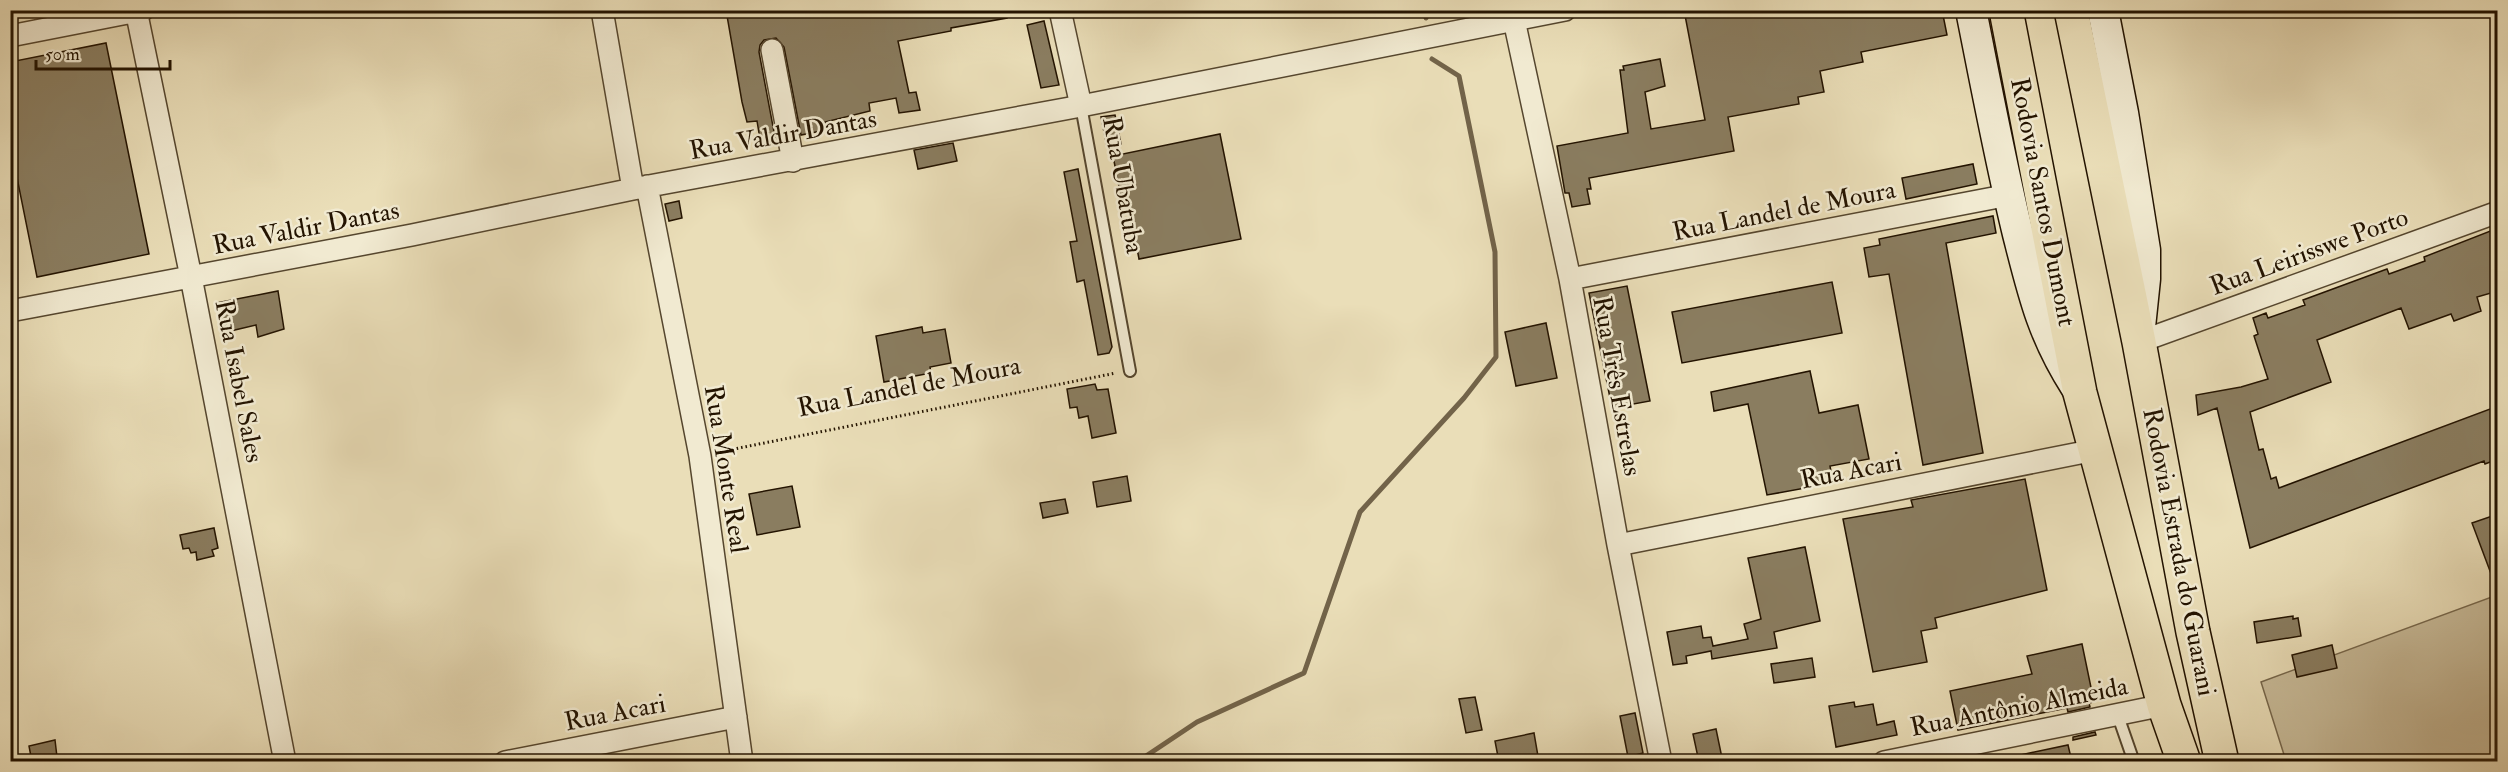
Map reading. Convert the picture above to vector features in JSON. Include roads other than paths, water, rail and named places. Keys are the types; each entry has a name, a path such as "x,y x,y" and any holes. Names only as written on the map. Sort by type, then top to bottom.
{"highway":[{"name":"Rodovia Santos Dumont","path":"2006,10 2035,170 2080,393"},
{"path":"2071,10 2139,342"},
{"name":"Rodovia Estrada do Guarani","path":"2139,342 2193,632 2222,762"},
{"name":"Rodovia Estrada do Guarani","path":"2080,393 2164,705 2184,762"}],"main road":[{"path":"1971,10 2008,195 2042,324 2062,365 2080,393"},
{"path":"2103,10 2123,113 2145,250 2145,279 2139,342"}],"street":[{"name":"Rua Monte Real","path":"602,10 700,456 742,762"},
{"name":"Rua Ubatuba","path":"1060,10 1081,106"},
{"name":"Rua Valdir Dantas","path":"10,311 412,235 640,188 1081,106 1565,10"},
{"path":"10,36 139,11"},
{"name":"Rua Isabel Sales","path":"139,11 285,762"},
{"name":"Rua Três Estrelas","path":"1514,20 1570,279 1618,545 1661,762"},
{"path":"772,50 794,161"},
{"name":"Rua Landel de Moura","path":"1570,279 2008,195"},
{"name":"Rua Leirisswe Porto","path":"2139,342 2498,212"},
{"name":"Rua Acari","path":"1618,545 2095,450"},
{"name":"Rua Antônio Almeida","path":"1884,762 2164,705"},
{"name":"Rua Acari","path":"505,762 736,717"}],"lane":[{"name":"Rua Ubatuba","path":"1081,106 1130,371"},
{"path":"2118,716 2134,762"}],"waterway":[{"path":"1424,10 1426,18"},
{"path":"1137,762 1197,722 1304,673 1360,512 1464,398 1496,357 1495,252 1459,76 1432,59"}]}
